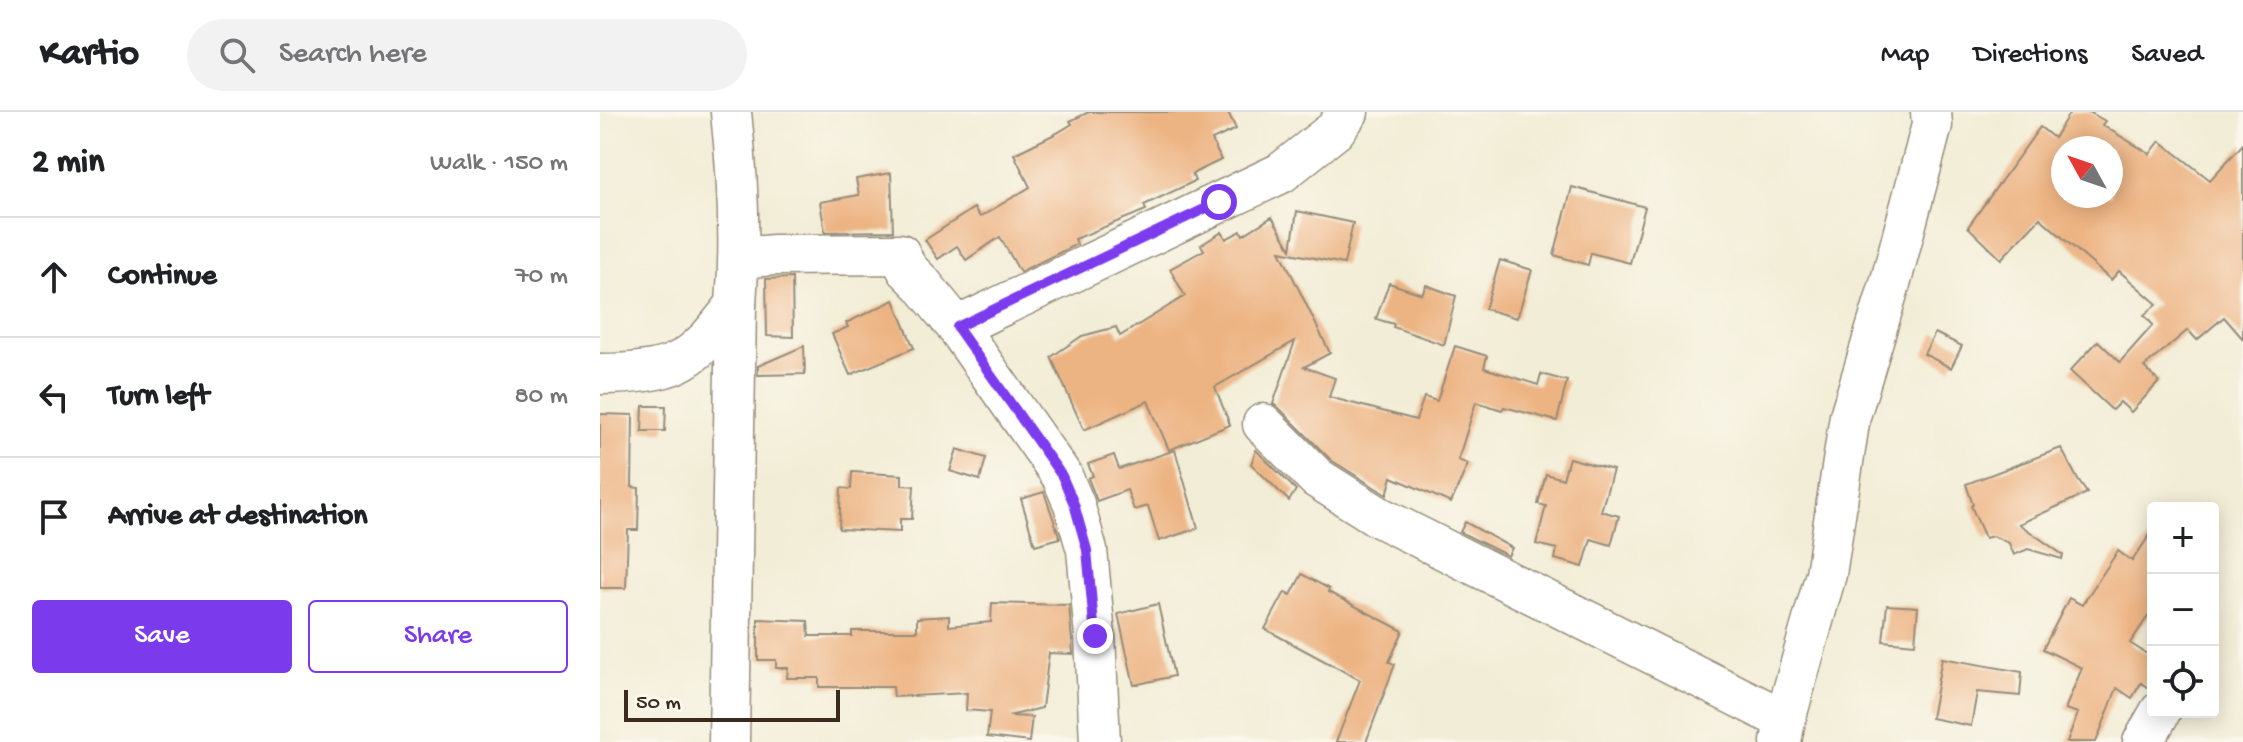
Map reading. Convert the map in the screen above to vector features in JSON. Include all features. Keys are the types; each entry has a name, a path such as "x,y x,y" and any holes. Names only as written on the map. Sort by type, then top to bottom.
{"street":[{"path":"729,742 739,258 738,175 731,112"},
{"path":"957,327 1281,173 1335,130 1348,112"},
{"path":"1263,424 1317,478 1379,517 1783,731 1826,574 1850,416 1896,262 1932,125 1931,112"},
{"path":"739,258 900,254 907,269 957,327 1062,476 1074,504 1089,561 1100,742"},
{"path":"600,374 648,370 676,363 701,346 736,305"},
{"path":"2143,742 2157,718"}],"building":[{"path":"1089,112 1228,112 1236,129 1212,140 1221,160 1192,174 1195,181 1144,205 1146,210 1075,239 1077,244 1020,272 1000,237 966,260 957,246 938,259 925,240 974,208 980,217 1030,187 1014,154 1057,133 1072,124 1070,121"},
{"path":"2070,112 2089,112 2105,121 2102,125 2120,136 2055,136"},
{"path":"2040,127 2051,136 2051,208 2123,208 2123,138 2150,154 2160,141 2210,180 2243,144 2243,339 2224,317 2197,340 2188,330 2144,367 2159,382 2131,412 2120,402 2112,410 2070,371 2098,341 2120,362 2153,325 2144,315 2157,304 2119,271 2111,280 2040,218 2001,259 1968,227"},
{"path":"891,173 893,231 825,232 820,202 859,195 856,179"},
{"path":"1572,187 1645,207 1630,263 1591,253 1588,265 1554,255"},
{"path":"1297,211 1353,223 1344,264 1280,251 1330,353 1304,367 1335,378 1329,397 1416,420 1424,397 1437,401 1455,346 1487,356 1484,368 1538,385 1541,374 1567,381 1557,421 1476,402 1458,460 1468,464 1451,503 1392,477 1387,495 1331,460 1273,404 1295,341 1215,387 1230,425 1169,450 1148,401 1084,430 1051,357 1082,336 1116,327 1120,336 1185,296 1170,269 1204,250 1201,245 1222,232 1226,239 1241,231 1243,235 1272,217 1291,249"},
{"path":"1500,260 1532,270 1517,318 1485,309"},
{"path":"792,278 793,337 767,336 766,279"},
{"path":"1389,283 1422,294 1426,285 1456,296 1444,345 1376,319"},
{"path":"894,300 914,348 850,375 832,334 848,327 846,323"},
{"path":"1935,333 1962,346 1951,368 1924,354"},
{"path":"804,346 805,374 758,375 758,366"},
{"path":"643,406 666,406 665,431 642,431"},
{"path":"600,414 633,415 632,487 639,488 638,530 628,530 626,588 600,588"},
{"path":"2061,448 2087,493 2019,524 2063,555 2062,559 2028,549 2014,555 2009,543 1993,536 1985,538 1971,506 1966,484"},
{"path":"957,449 986,458 980,480 950,471"},
{"path":"1175,450 1198,528 1159,541 1148,506 1134,510 1127,490 1097,501 1088,478 1093,476 1088,464 1114,455 1119,469"},
{"path":"1256,450 1296,490 1289,501 1251,464"},
{"path":"1569,458 1613,470 1601,511 1619,516 1611,545 1591,539 1583,567 1555,559 1557,549 1536,544 1546,506 1538,504 1546,474 1563,479"},
{"path":"852,472 902,475 902,485 914,486 912,519 900,519 900,532 839,529 841,488 851,489"},
{"path":"1044,492 1060,538 1035,545 1021,499"},
{"path":"1465,522 1512,548 1508,556 1460,532"},
{"path":"2147,539 2147,618 2130,643 2147,654 2147,687 2141,683 2132,698 2117,688 2096,742 2067,742 2078,713 2065,709 2082,668 2043,649 2069,598 2082,605 2118,551 2132,561"},
{"path":"1302,574 1329,589 1328,592 1403,631 1389,662 1395,664 1366,742 1336,742 1360,680 1265,629 1285,592 1291,595"},
{"path":"992,603 1069,605 1073,654 1049,653 1042,708 1009,716 1032,717 1029,742 987,737 990,712 966,710 967,693 894,697 893,687 819,687 819,678 787,678 788,668 776,668 776,660 758,660 758,619 808,621 809,636 852,636 852,631 917,631 917,618 949,616 949,626 991,622"},
{"path":"1158,604 1174,676 1134,685 1118,614"},
{"path":"1887,605 1918,607 1915,644 1883,641"},
{"path":"1942,658 2022,672 2020,696 1977,692 1971,726 1931,718"}],"route":[{"path":"1095,636 1087,550 1074,504 1062,476 957,327 1219,202"}]}
